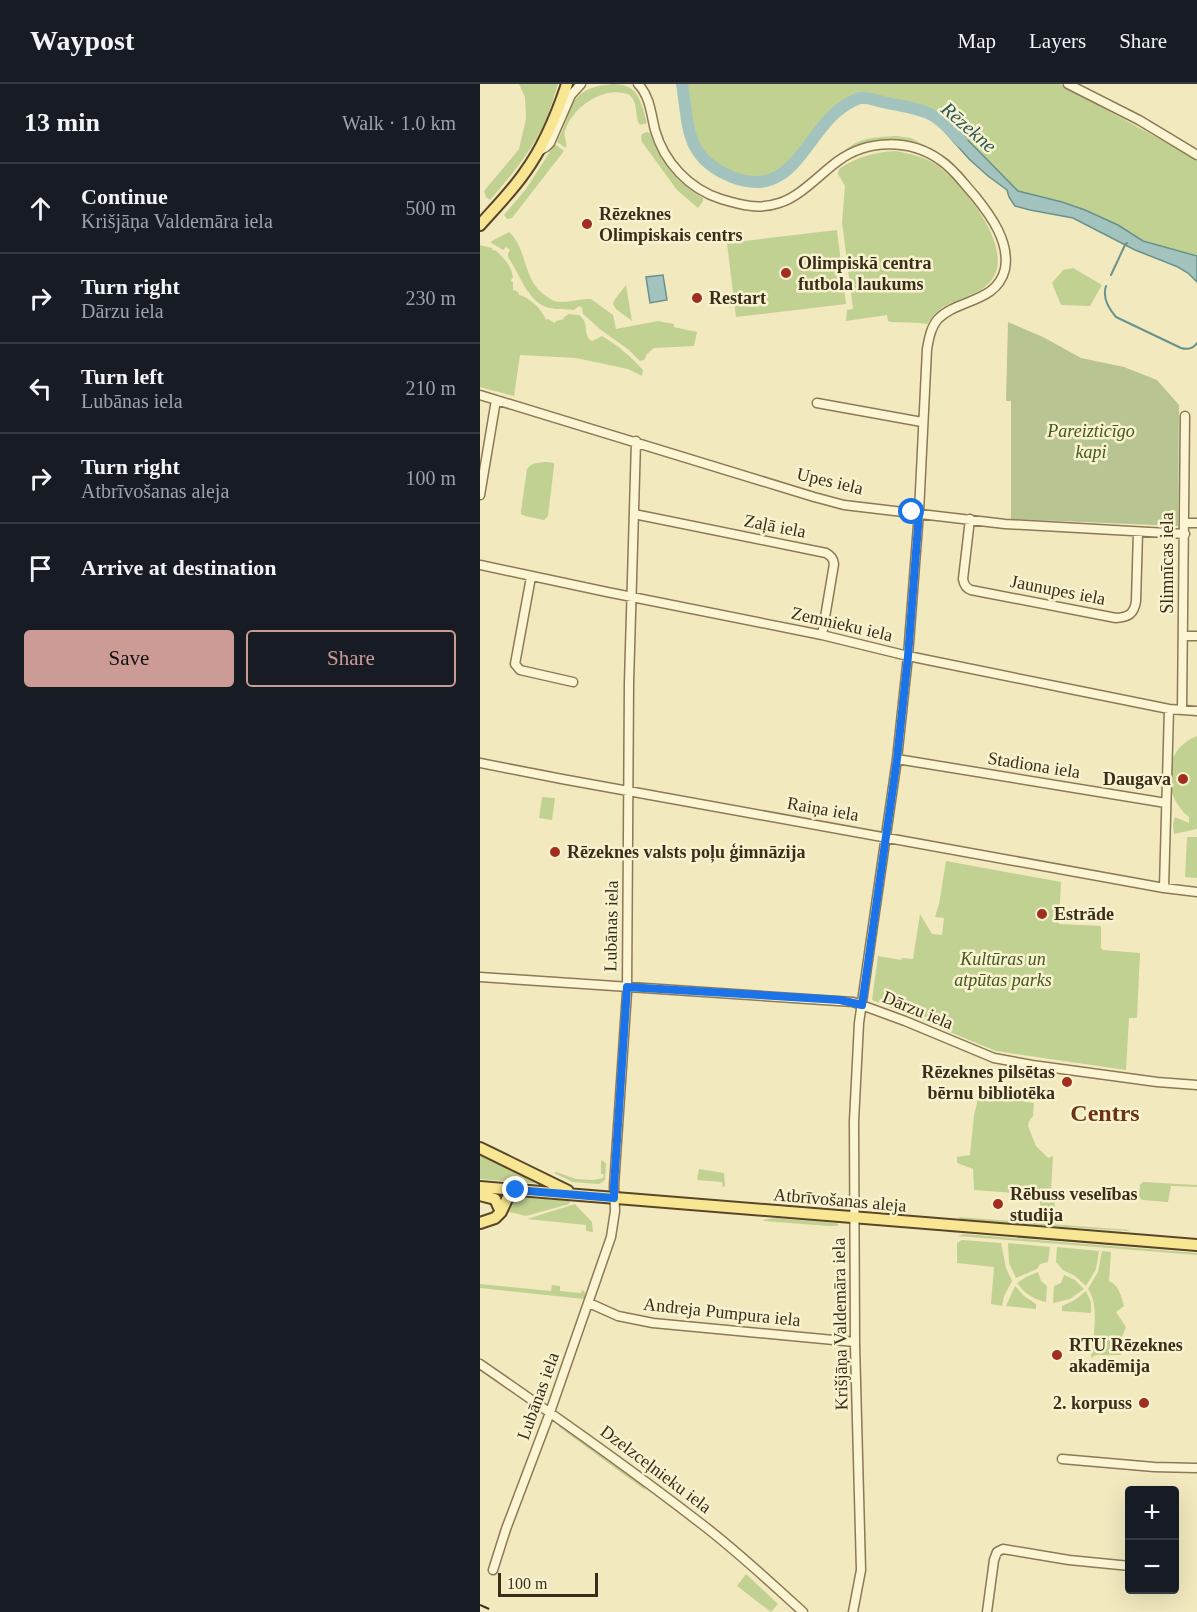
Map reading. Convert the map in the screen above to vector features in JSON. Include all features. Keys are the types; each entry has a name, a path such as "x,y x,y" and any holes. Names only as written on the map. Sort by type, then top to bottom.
{"main road":[{"path":"480,225 526,171 561,104 567,84"},
{"path":"480,1148 576,1195"},
{"name":"Atbrīvošanas aleja","path":"480,1187 1197,1245"},
{"path":"480,1224 495,1218 501,1212 507,1199 516,1190"},
{"path":"480,1195 495,1199 501,1212"}],"street":[{"path":"538,151 550,143 571,95 582,84"},
{"name":"Krišjāņa Valdemāra iela","path":"638,84 647,98 658,139 669,160 681,175 694,185 720,199 756,207 781,203 795,196 848,155 874,146 894,144 911,146 929,153 948,166 986,209 1001,237 1005,250 1005,269 998,284 987,294 948,313 936,322 930,334 927,349 919,513 908,656 897,759 859,1023 854,1121 855,1342 861,1569 853,1612"},
{"path":"1068,84 1139,120 1197,155"},
{"name":"Upes iela","path":"480,395 852,506 1005,524 1185,534"},
{"path":"480,495 496,400"},
{"path":"817,403 922,422"},
{"name":"Slimnīcas iela","path":"1182,710 1185,416"},
{"name":"Lubānas iela","path":"493,1570 506,1528 589,1304 611,1237 615,1211 614,1186 627,987 629,683 636,441"},
{"name":"Zaļā iela","path":"634,514 830,555 834,564 822,635"},
{"name":"Jaunupes iela","path":"970,519 963,579 967,588 1116,618 1126,617 1134,610 1138,532"},
{"path":"1185,523 1197,523"},
{"name":"Zemnieku iela","path":"480,565 822,635 908,656 1169,709 1197,711"},
{"path":"531,577 515,664 520,670 573,682"},
{"path":"1183,636 1197,636"},
{"path":"1164,888 1169,709"},
{"name":"Stadiona iela","path":"897,759 1166,803"},
{"name":"Raiņa iela","path":"480,763 1164,888 1197,892"},
{"name":"Dārzu iela","path":"480,977 840,1000 862,1005 905,1021 994,1058 1157,1082 1197,1084"},
{"name":"Andreja Pumpura iela","path":"589,1304 618,1316 653,1323 855,1342"},
{"name":"Dzelzceļnieku iela","path":"480,1364 550,1411 700,1522 803,1612"},
{"path":"1062,1459 1154,1467 1197,1468"},
{"path":"987,1612 994,1560 997,1552 1003,1549 1069,1560 1125,1566"}],"green space":[{"path":"519,84 558,84 539,134 490,200 484,191 519,149 526,119 525,97"},
{"path":"613,84 628,87 634,91 638,96 647,123 640,125 635,103 630,95 620,92 600,95 582,106 569,122 565,131 566,148 557,142 579,95 598,86"},
{"path":"682,84 1060,84 1197,160 1197,269 1096,222 1018,198 928,114 862,98 832,115 800,157 769,180 731,176 703,159 692,140"},
{"path":"650,133 658,153 670,171 685,186 703,198 698,208 677,190 642,142 642,134"},
{"path":"897,136 911,138 937,152 913,143 887,140 862,145 839,156 859,141"},
{"path":"555,144 564,151 512,218 507,219 504,215 526,189"},
{"path":"896,151 930,161 958,184 982,215 991,232 998,265 993,278 982,289 939,310 927,324 891,322 888,321 887,315 846,321 847,310 853,309 842,222 845,186 838,174 839,169 866,156"},
{"name":"Olimpiskā centra futbola laukums","path":"837,230 846,304 736,317 727,243"},
{"path":"509,232 519,245 531,279 542,293 554,301 591,299 613,315 616,329 658,321 674,324 674,327 697,332 694,346 654,348 644,360 640,361 583,314 579,306 574,310 553,309 542,305 530,295 525,287 508,257 510,250 506,247 503,250 490,242"},
{"path":"480,245 492,248 504,259 512,274 513,291 515,290 519,295 535,304 546,320 555,323 569,314 579,315 585,322 587,335 592,341 602,336 613,343 643,370 642,376 628,369 576,358 520,355 514,396 480,387"},
{"path":"1073,268 1102,285 1090,306 1061,305 1052,283 1063,270"},
{"path":"626,285 632,321 613,304"},
{"name":"Pareizticīgo kapi","path":"1008,322 1043,337 1081,358 1124,367 1157,380 1179,405 1178,526 1011,519 1011,401 1006,401"},
{"path":"554,463 554,466 548,516 544,520 525,516 521,514 521,511 527,469 533,464"},
{"name":"Daugava","path":"1197,736 1197,829 1174,834 1175,817 1189,823 1189,817 1174,797 1169,774 1177,751"},
{"path":"542,797 555,798 552,820 539,818"},
{"path":"1187,837 1197,837 1197,878 1185,877"},
{"name":"Kultūras un atpūtas parks","path":"946,861 1061,882 1059,924 1101,926 1101,948 1103,950 1140,953 1137,1018 1129,1018 1126,1070 996,1051 872,1000 878,956 901,960 902,958 913,959 920,914 932,934 942,935 944,918 935,917"},
{"path":"978,1099 1007,1099 1034,1103 1033,1116 1028,1126 1036,1146 1048,1158 1053,1156 1051,1192 1054,1196 1056,1224 1038,1222 1041,1195 974,1190 973,1169 957,1163 957,1157 970,1155"},
{"path":"480,1152 543,1184 480,1179"},
{"path":"601,1160 606,1163 605,1180 599,1184 573,1182 554,1173 576,1179 603,1178"},
{"path":"699,1169 724,1173 725,1186 723,1187 722,1182 697,1180"},
{"path":"1143,1182 1197,1185 1197,1187 1171,1186 1168,1202 1142,1200 1139,1197 1140,1185"},
{"path":"517,1197 570,1201 569,1204 526,1216 505,1211 511,1199"},
{"path":"575,1204 592,1222 593,1232 586,1231 586,1225 527,1219"},
{"path":"958,1217 1130,1230 962,1220"},
{"path":"774,1218 839,1224 829,1226 763,1220"},
{"path":"964,1234 1197,1253 1197,1255 958,1236"},
{"path":"962,1240 1001,1243 1006,1268 1012,1281 1004,1296 1002,1306 991,1304 994,1267 957,1263 957,1243"},
{"path":"1008,1243 1050,1247 1048,1262 1016,1278 1009,1263"},
{"path":"1057,1247 1099,1251 1096,1269 1086,1286 1075,1276 1063,1270 1056,1262"},
{"path":"1102,1251 1111,1252 1109,1281 1115,1285 1121,1295 1124,1306 1116,1312 1126,1327 1120,1342 1121,1355 1096,1355 1091,1358 1095,1313 1092,1296 1088,1289 1098,1272"},
{"path":"1038,1272 1041,1281 1047,1286 1046,1302 1030,1296 1017,1283"},
{"path":"1064,1275 1075,1280 1084,1289 1070,1299 1053,1303 1054,1286 1061,1283"},
{"path":"480,1284 551,1291 552,1285 560,1286 560,1291 581,1293 582,1290 586,1295 584,1299 480,1288"},
{"path":"1015,1286 1036,1304 1036,1309 1006,1306"},
{"path":"1086,1291 1091,1302 1091,1313 1062,1311 1062,1306 1075,1300"},
{"path":"559,1424 644,1487 645,1490 559,1427"},
{"path":"746,1574 778,1604 771,1612 737,1586"}],"water":[{"path":"957,129 1018,191 1085,210 1118,225 1143,241 1197,256 1197,282 1178,267 1135,250 1073,218 1015,206 1007,190 969,159 945,132"},
{"path":"663,275 667,300 650,303 646,277"}],"waterway":[{"name":"Rēzekne","path":"682,84 689,128 697,151 705,161 717,169 732,177 754,182 772,179 787,170 837,111 860,98 926,112 940,120 962,142"},
{"path":"1111,275 1127,243"},
{"path":"1106,286 1106,299 1116,317 1181,348 1194,347 1197,343"}],"railway":[{"path":"480,1605 496,1612"}],"place":[{"name":"Rēzeknes Olimpiskais centrs","path":"587,224"},
{"name":"Olimpiskā centra futbola laukums","path":"786,273"},
{"name":"Restart","path":"697,298"},
{"name":"Daugava","path":"1183,779"},
{"name":"Rēzeknes valsts poļu ģimnāzija","path":"555,852"},
{"name":"Estrāde","path":"1042,914"},
{"name":"Rēzeknes pilsētas bērnu bibliotēka","path":"1067,1082"},
{"name":"Rēbuss veselības studija","path":"998,1204"},
{"name":"RTU Rēzeknes akadēmija","path":"1057,1355"},
{"name":"2. korpuss","path":"1144,1403"}],"district":[{"name":"Centrs","path":"1105,1113"}],"route":[{"path":"516,1190 614,1198 627,987 840,1000 862,1005 897,759 908,656 919,513 912,512"}]}
